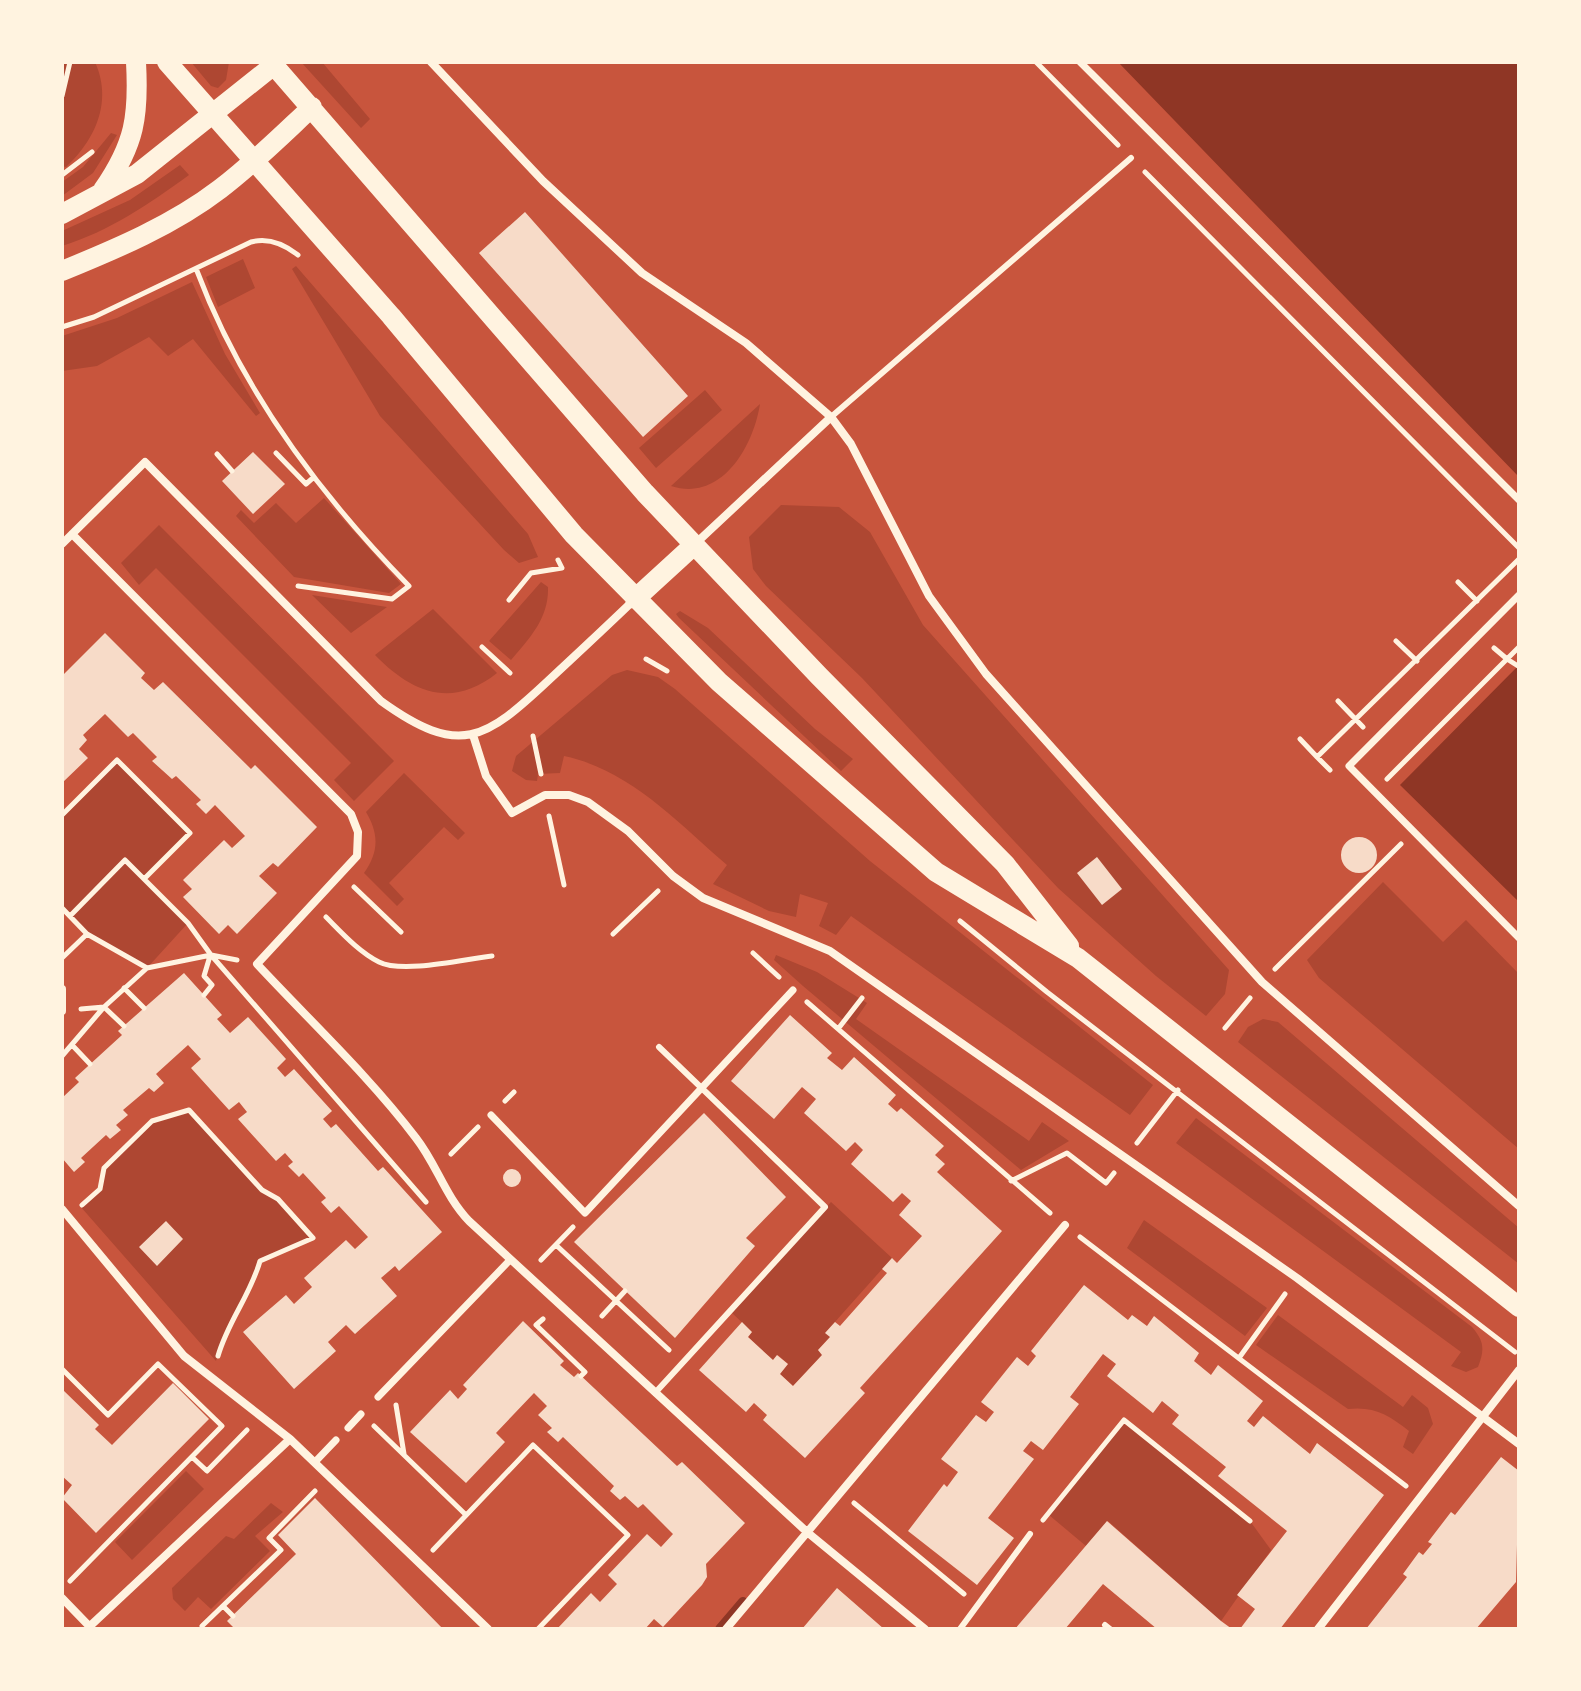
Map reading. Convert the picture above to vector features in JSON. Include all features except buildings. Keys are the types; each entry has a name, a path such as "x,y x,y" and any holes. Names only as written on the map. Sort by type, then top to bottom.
{"main road":[{"path":"97,198 117,169 133,134 138,99 136,62"},
{"path":"167,62 574,535 635,599 815,769 936,872 1078,958 1519,1307"},
{"path":"62,214 137,174 213,116 273,64 573,412 694,545 1005,864 1078,958"},
{"path":"62,271 170,220 219,190 312,107"},
{"path":"635,599 694,545"}],"street":[{"path":"431,62 543,181 642,273 746,343 831,417 856,454 929,596 986,674 1262,982 1519,1206"},
{"path":"1080,62 1519,500"},
{"path":"694,545 831,417"},
{"path":"62,544 145,462 381,701 429,729 473,735 509,718 635,599"},
{"path":"72,534 351,814 358,832 357,856 257,964 398,1115 436,1169 456,1207 807,1532 925,1629"},
{"path":"1519,595 1349,766 1519,938"},
{"path":"473,735 486,776 512,813 545,795 569,795 602,810 673,876 703,898 830,951 1297,1278 1519,1444"},
{"path":"62,989 62,1011"},
{"path":"491,1115 585,1213 793,990"},
{"path":"62,1209 184,1356 290,1439 488,1629"},
{"path":"726,1629 1065,1225"},
{"path":"378,1397 510,1260"},
{"path":"1318,1629 1481,1415 1519,1370"},
{"path":"348,1428 361,1414"},
{"path":"62,1598 90,1628 290,1439"},
{"path":"315,1462 336,1440"}],"lane":[{"path":"831,417 1131,158"},
{"path":"655,1393 825,1207 659,1047"},
{"path":"960,1629 1030,1534"}],"path":[{"path":"62,96 70,62"},
{"path":"1036,62 1519,548"},
{"path":"62,175 93,151 101,139"},
{"path":"62,327 94,317 262,239"},
{"path":"197,271 225,340 271,421 365,542 409,586 392,599 295,586"},
{"path":"276,453 306,484 314,477"},
{"path":"217,454 232,471"},
{"path":"1317,757 1519,559"},
{"path":"509,600 531,573 562,568"},
{"path":"1458,582 1495,618"},
{"path":"1396,641 1435,678"},
{"path":"482,647 510,673"},
{"path":"1374,792 1519,647"},
{"path":"1507,659 1518,666"},
{"path":"1338,701 1375,739"},
{"path":"533,736 564,885"},
{"path":"1300,739 1338,778"},
{"path":"62,815 117,760 190,833 145,878"},
{"path":"1391,832 1413,853"},
{"path":"1225,1028 1262,982 1402,843"},
{"path":"70,916 125,860 188,923 211,955 432,1208"},
{"path":"342,875 401,932"},
{"path":"613,934 650,899"},
{"path":"314,905 346,938 381,963 399,966 492,956"},
{"path":"62,908 87,934 147,968"},
{"path":"62,958 87,934"},
{"path":"753,953 1065,1225 1420,1496"},
{"path":"204,995 212,985 204,976 211,955"},
{"path":"62,1056 104,1007 147,968 211,955 257,964"},
{"path":"838,1029 874,982"},
{"path":"124,988 144,1008"},
{"path":"1047,992 1519,1355"},
{"path":"62,1011 104,1007 124,1026"},
{"path":"73,1046 90,1064"},
{"path":"1011,1181 1067,1153 1106,1183 1178,1090"},
{"path":"80,1205 100,1189 104,1168 152,1121 189,1110 262,1190 278,1199 313,1238 260,1261 251,1291 226,1327 216,1361"},
{"path":"436,1169 491,1115"},
{"path":"573,1227 556,1245 683,1362"},
{"path":"1239,1358 1297,1278"},
{"path":"601,1317 625,1291"},
{"path":"553,1328 543,1318 536,1325 585,1372 581,1376"},
{"path":"62,1369 108,1415 158,1364 222,1426 62,1590"},
{"path":"392,1381 404,1455"},
{"path":"361,1414 466,1515"},
{"path":"1030,1534 1124,1420 1250,1521"},
{"path":"192,1457 207,1471 241,1436"},
{"path":"420,1563 533,1445 628,1535 538,1629"},
{"path":"202,1626 281,1550 269,1538 315,1491"},
{"path":"841,1492 977,1605"},
{"path":"223,1606 233,1616"}],"shaded area":[{"path":"62,62 95,62 102,91 93,132 66,167 62,166"},
{"path":"191,62 229,62 226,80 218,88 211,86"},
{"path":"301,62 322,62 370,119 361,128"},
{"path":"1118,62 1519,62 1519,477"},
{"path":"111,133 117,135 93,173 62,196 62,182 83,167"},
{"path":"180,165 189,175 159,196 113,225 62,246 62,231 130,200"},
{"path":"243,259 255,288 218,307 206,277"},
{"path":"296,266 528,534 538,557 519,563 504,550 380,416 292,269"},
{"path":"192,282 225,354 260,413 256,416 193,339 168,356 149,337 97,366 62,371 62,336 117,318"},
{"path":"705,390 722,410 656,468 639,448"},
{"path":"760,404 750,438 732,468 705,486 689,489 671,486"},
{"path":"324,498 401,584 389,593 294,577 236,516 241,510 254,523 276,503 296,523"},
{"path":"781,505 839,507 870,532 923,625 1229,970 1225,994 1206,1016 1156,976 1058,888 862,678 766,586 753,569 749,537"},
{"path":"159,525 394,761 354,801 334,780 351,763 156,568 139,585 121,563"},
{"path":"541,582 548,587 542,618 511,660 489,641"},
{"path":"312,595 387,607 351,633"},
{"path":"433,609 497,673 464,691 433,692 403,679 375,655"},
{"path":"680,611 708,628 815,729 853,759 841,771 679,618 676,614"},
{"path":"1519,665 1519,902 1400,785"},
{"path":"627,670 658,677 675,689 870,861 1153,1085 1130,1115 851,916 836,935 819,926 828,903 800,894 796,917 769,911 713,884 727,865 652,800 610,773 564,756 560,773 538,774 537,781 526,780 512,771 516,756 612,675"},
{"path":"117,760 190,833 145,878 188,923 147,968 87,934 62,908 62,815"},
{"path":"404,773 465,833 458,840 444,827 389,883 404,899 397,906 364,873 376,843 366,812"},
{"path":"1383,882 1443,942 1466,920 1519,974 1519,1149 1319,978 1307,960"},
{"path":"776,955 817,972 867,1003 856,1019 1029,1141 1042,1122 1069,1141 1021,1170 803,986 774,960"},
{"path":"1263,1019 1278,1022 1519,1228 1519,1264 1238,1042 1248,1027"},
{"path":"189,1110 262,1190 278,1199 313,1238 260,1261 216,1361 80,1206 100,1189 104,1168 152,1121"},
{"path":"1196,1118 1472,1327 1482,1346 1478,1367 1466,1372 1451,1366 1461,1352 1176,1143"},
{"path":"831,1202 892,1258 826,1332 830,1337 818,1350 822,1355 793,1386 780,1374 788,1364 778,1355 773,1360 748,1337 752,1332 730,1311"},
{"path":"1144,1220 1267,1308 1245,1336 1127,1248"},
{"path":"1278,1315 1403,1407 1412,1395 1428,1408 1433,1424 1413,1454 1403,1447 1409,1431 1395,1420 1373,1410 1348,1409 1256,1345"},
{"path":"1124,1420 1250,1521 1271,1550 1221,1621 1108,1521 1086,1546 1049,1515"},
{"path":"186,1471 204,1489 132,1560 115,1542"},
{"path":"271,1503 283,1512 255,1536 270,1551 211,1609 198,1597 185,1611 173,1599 172,1588 226,1536 234,1539"}],"waterway":[{"path":"720,1629 743,1602"}]}
